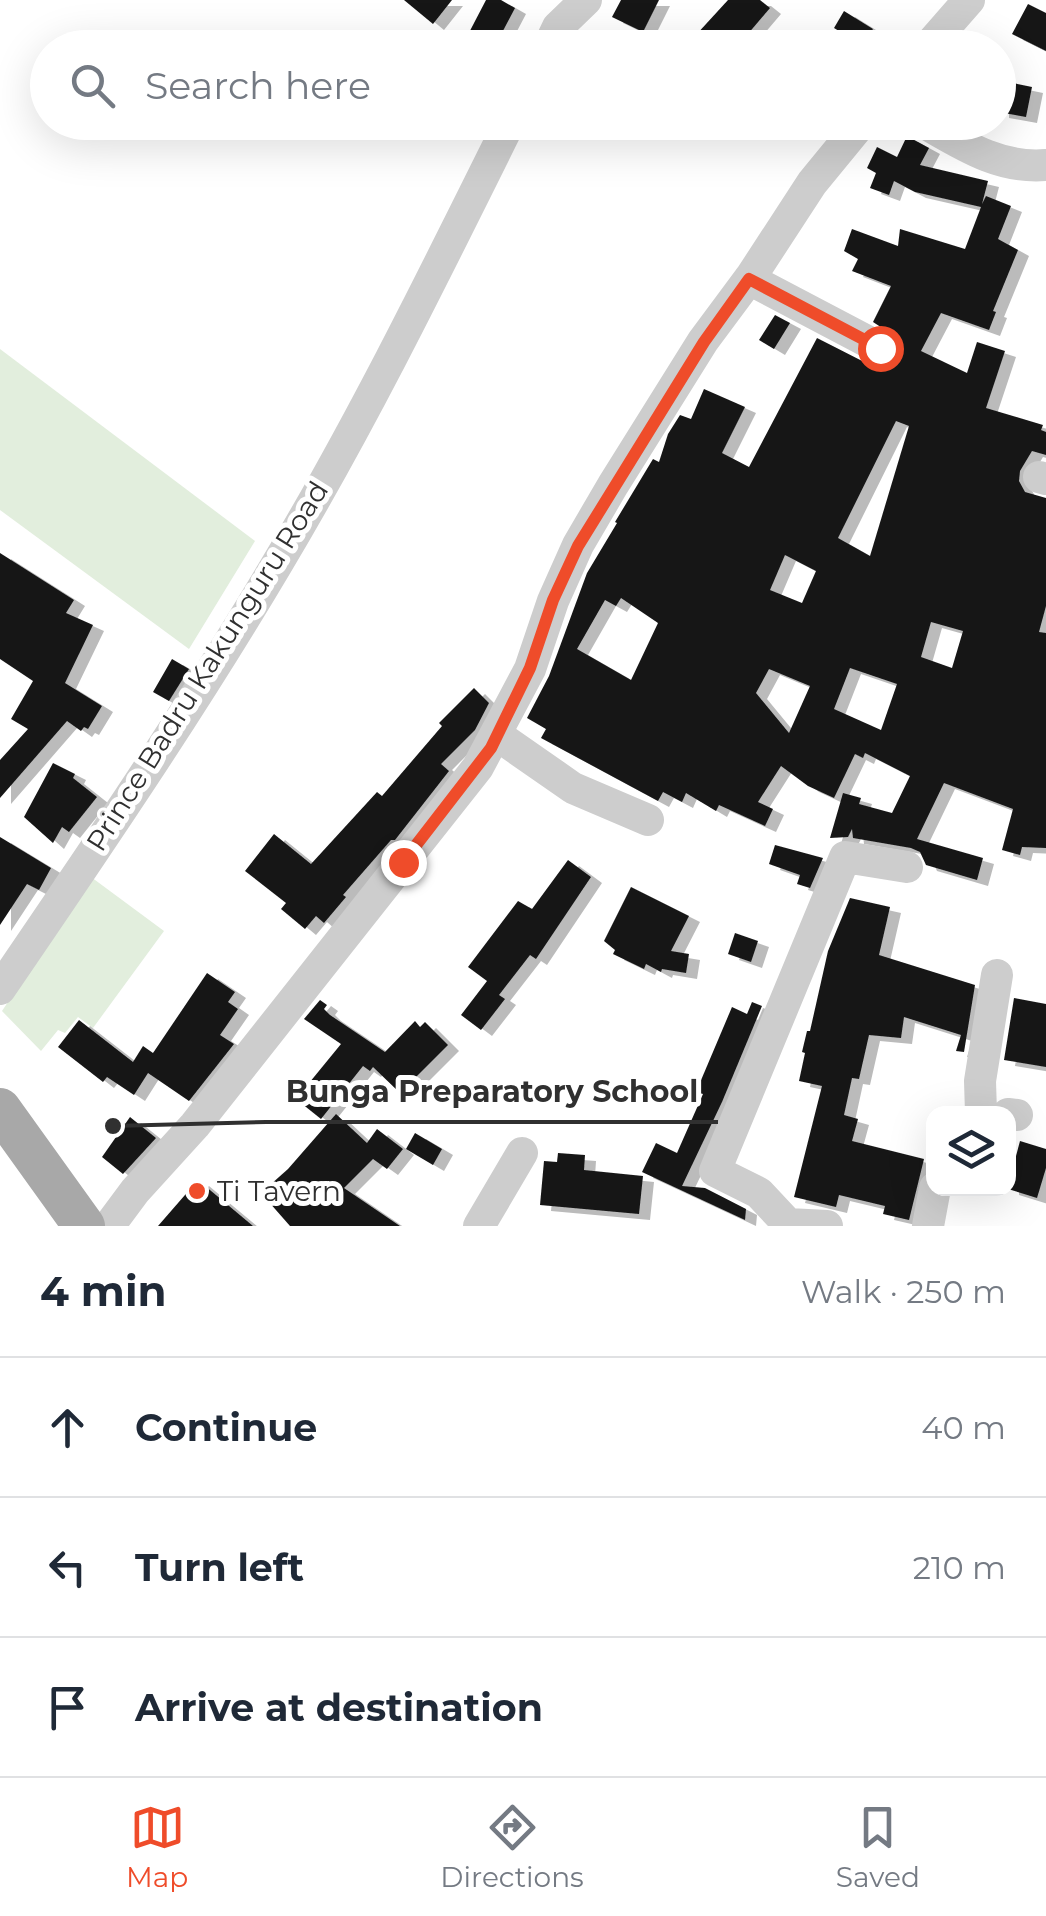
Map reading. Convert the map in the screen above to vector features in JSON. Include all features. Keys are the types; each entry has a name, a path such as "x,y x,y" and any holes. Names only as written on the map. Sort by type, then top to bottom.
{"main road":[{"path":"0,1109 84,1226"}],"street":[{"path":"551,25 586,0"},
{"path":"943,30 969,0"},
{"name":"Prince Badru Kakunguru Road","path":"0,989 278,563 417,308 501,140"},
{"path":"109,1226 195,1125 478,768 530,668 553,600 578,546 694,356 812,183 847,140"},
{"path":"954,140 1018,167 1046,165"},
{"path":"749,279 880,348"},
{"path":"497,735 572,788 648,820"},
{"path":"827,1226 788,1224 760,1194 715,1171 845,857 907,867"},
{"path":"981,1106 980,1081 997,975"},
{"path":"480,1226 522,1154"},
{"path":"928,1226 933,1196"}],"green space":[{"path":"0,349 255,541 189,649 0,510"},
{"path":"91,877 164,931 93,1028 78,1017 65,1033 58,1030 41,1051 2,1011"}],"building":[{"path":"404,0 452,0 433,24"},
{"path":"486,0 501,0 515,8 503,30 470,30"},
{"path":"621,0 659,0 644,30 612,17"},
{"path":"728,0 760,0 770,8 751,30 700,30"},
{"path":"1028,4 1046,13 1046,51 1016,36 1014,30"},
{"path":"844,11 873,29 837,30 834,28"},
{"path":"1016,84 1032,87 1026,117 1016,115"},
{"path":"905,140 914,140 929,148 920,165 988,181 982,204 986,196 1011,206 998,239 1018,250 989,330 941,313 921,351 967,373 977,342 1005,351 986,408 1043,425 1041,430 1046,432 1046,455 1032,451 1020,471 1019,481 1025,492 1046,498 1046,606 1039,632 1046,633 1046,848 1022,847 1020,855 1002,850 1013,809 944,783 917,839 983,858 977,880 926,865 920,852 911,848 853,838 852,829 848,837 830,838 843,793 861,798 859,804 892,813 910,776 865,753 863,758 855,754 834,798 808,786 781,766 758,802 773,809 765,826 719,805 716,811 686,793 682,802 663,792 658,801 541,738 546,729 527,718 549,676 587,573 653,459 659,462 668,434 680,415 691,419 704,389 745,407 722,453 749,467 817,338 872,366 882,368 897,358 900,348 896,337 873,322 891,286 852,271 858,259 844,251 852,229 898,246 900,229 965,249 981,207 915,192 894,181 889,195 870,188 876,173 867,168 877,147 897,157","holes":["896,421 909,426 870,556 838,538","785,555 816,571 802,603 770,590","621,598 658,623 631,680 577,649 605,600 616,606","931,622 963,631 952,668 921,657","850,668 897,684 881,730 834,709","769,669 810,686 789,733 756,693"]},
{"path":"775,315 790,323 774,349 759,340"},
{"path":"0,553 74,600 66,613 93,625 65,683 102,706 88,729 84,727 81,731 67,721 0,798 0,760 28,729 11,719 33,681 0,659"},
{"path":"172,659 189,669 169,701 153,692"},
{"path":"474,688 489,703 475,730 441,764 449,771 395,840 343,895 346,897 324,923 316,916 305,929 281,909 286,903 245,871 274,834 311,864 377,792 382,796 442,726 439,723"},
{"path":"53,763 75,774 73,778 97,797 69,832 62,827 53,843 24,817"},
{"path":"0,837 51,868 39,890 27,884 0,925"},
{"path":"775,845 823,858 810,888 797,884 800,875 769,864"},
{"path":"568,860 591,877 536,959 530,955 499,995 505,999 481,1030 461,1015 487,981 468,967 518,901 532,909"},
{"path":"631,887 689,916 671,951 689,954 686,973 662,969 661,972 646,964 644,969 613,954 615,950 604,941"},
{"path":"850,898 890,907 879,955 975,985 964,1052 956,1051 961,1035 904,1017 901,1038 869,1035 859,1079 852,1078 844,1115 858,1119 852,1141 924,1159 909,1220 883,1214 885,1206 839,1195 836,1207 794,1197 822,1086 799,1081 805,1053 802,1052 828,951"},
{"path":"735,933 758,941 751,962 728,954"},
{"path":"207,973 235,992 228,1002 238,1009 220,1035 234,1044 189,1101 148,1073 134,1095 107,1077 103,1082 58,1047 79,1020 133,1062 143,1046 153,1053"},
{"path":"1014,998 1046,1004 1046,1067 1004,1060"},
{"path":"320,1000 327,1005 324,1009 330,1015 385,1052 415,1021 420,1027 425,1022 448,1045 400,1093 373,1067 370,1071 363,1066 321,1119 296,1099 341,1044 304,1019"},
{"path":"752,1002 762,1006 682,1186 705,1188 746,1209 745,1220 642,1172 656,1143 677,1153 703,1094 696,1092 732,1007 747,1014"},
{"path":"336,1114 367,1143 377,1129 403,1149 387,1169 373,1159 344,1188 400,1226 290,1226 261,1193 288,1169"},
{"path":"130,1117 156,1138 123,1174 102,1157"},
{"path":"415,1133 442,1149 433,1165 406,1149"},
{"path":"1020,1141 1046,1149 1046,1168 1037,1198 1016,1191"},
{"path":"558,1153 585,1155 584,1170 643,1176 639,1214 540,1205 544,1161 557,1162"},
{"path":"198,1180 253,1226 158,1226"}],"place":[{"name":"Bunga Preparatory School","path":"113,1126"},
{"name":"Ti Tavern","path":"197,1191"}],"route":[{"path":"403,862 491,748 530,668 553,600 578,546 658,412 749,279 880,348"}]}
